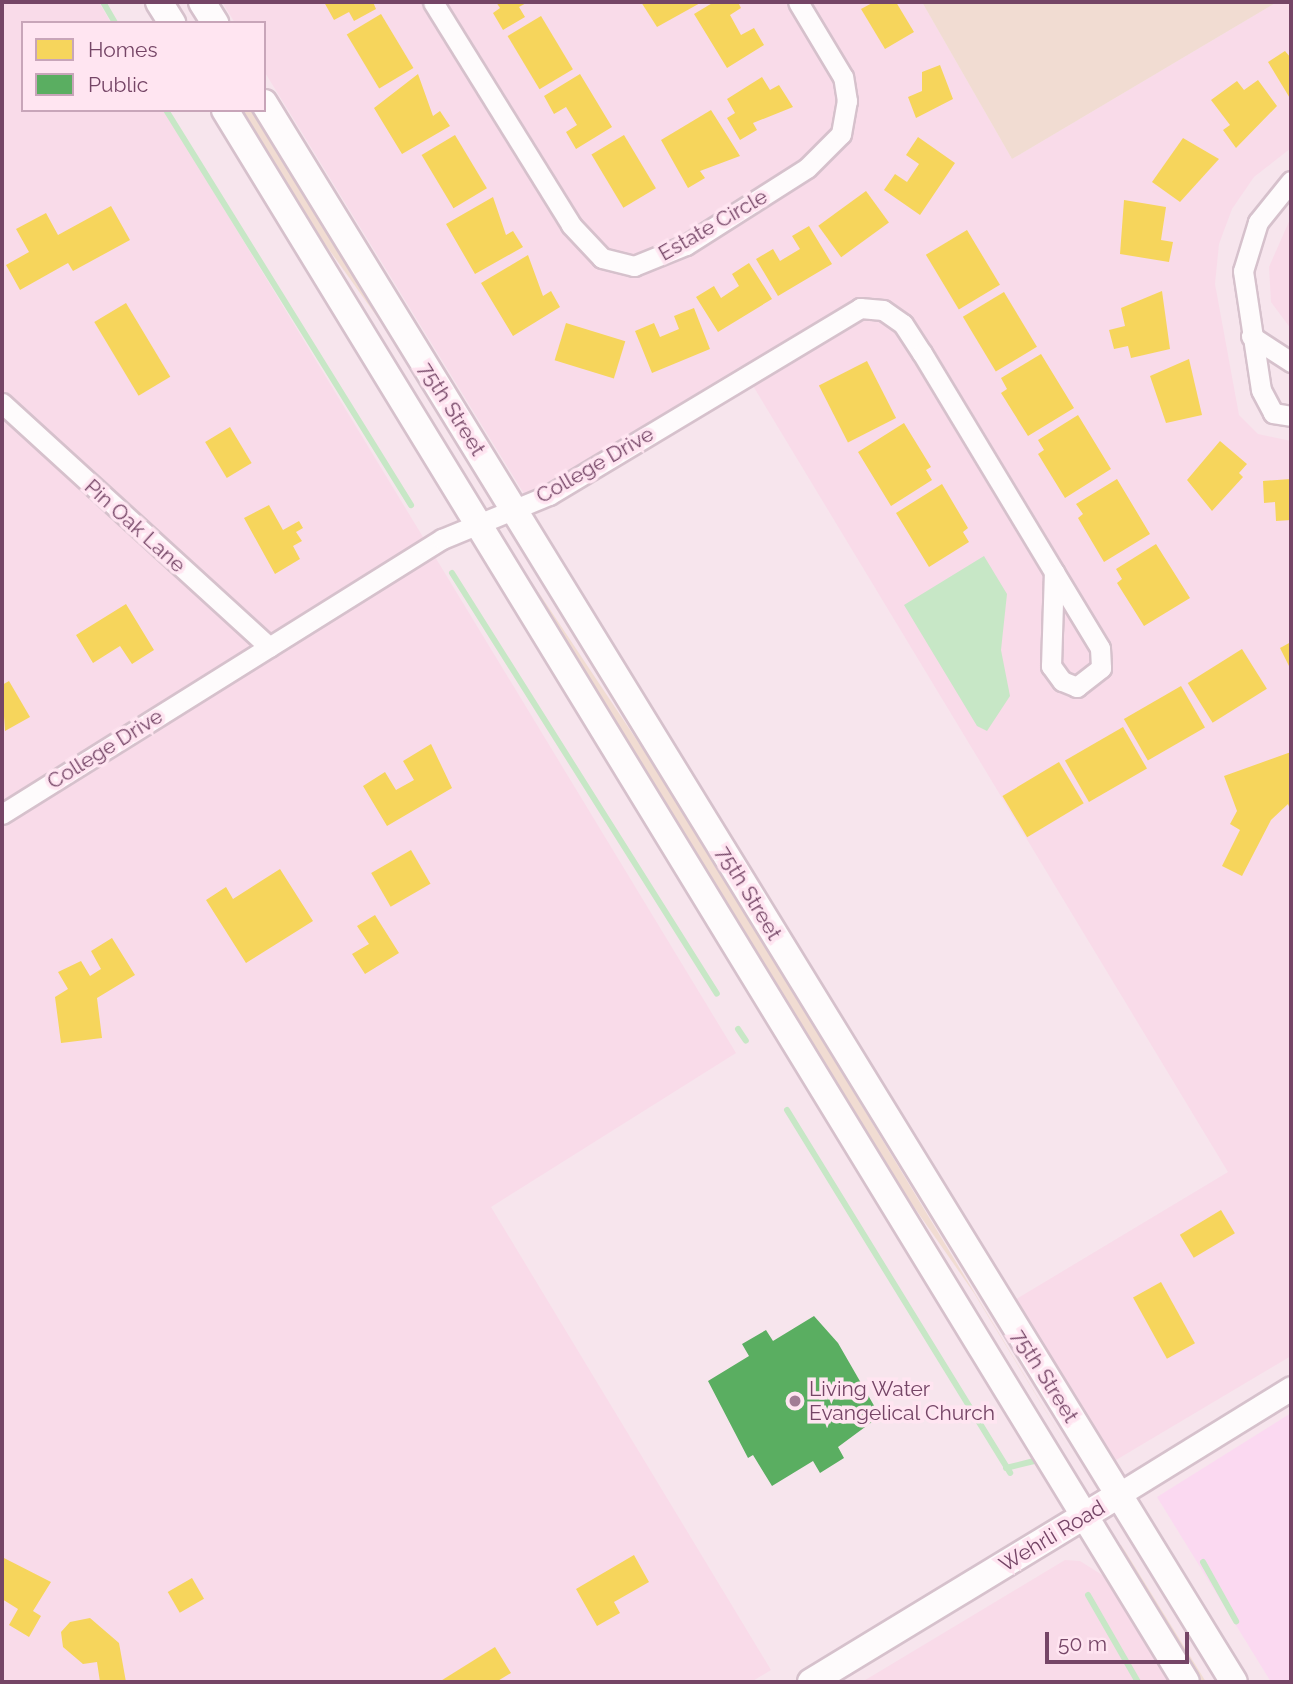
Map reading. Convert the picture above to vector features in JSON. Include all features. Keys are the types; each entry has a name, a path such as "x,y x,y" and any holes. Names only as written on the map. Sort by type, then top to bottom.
{"main road":[{"path":"159,2 171,21"},
{"path":"202,2 214,21"},
{"name":"75th Street","path":"266,106 1234,1682"},
{"name":"75th Street","path":"226,112 1186,1682"},
{"name":"Wehrli Road","path":"811,1682 1118,1495"}],"street":[{"name":"Estate Circle","path":"433,2 571,225 602,258 634,266 686,245 807,169 841,134 847,101 843,77 798,2"},
{"path":"1291,181 1270,203 1248,245 1243,281 1261,390 1273,412 1291,416"},
{"name":"College Drive","path":"2,814 442,539 549,495 845,313 872,307 903,324 1054,572 1100,648 1101,668 1077,687 1062,681 1051,666 1054,572"},
{"path":"1251,336 1291,362"},
{"name":"Pin Oak Lane","path":"2,403 269,647"},
{"name":"Wehrli Road","path":"1118,1495 1291,1388"}],"shaded area":[{"path":"2,2 99,2 110,21 21,21 21,112 165,112 736,1053 491,1207 771,1670 751,1682 2,1682"},
{"path":"222,2 922,2 1012,159 1277,2 1291,2 1291,148 1254,177 1232,209 1219,244 1215,284 1239,415 1258,434 1291,441 1291,1356 1111,1463 1013,1301 1228,1172 741,366 526,497 266,74 266,21 234,21"},
{"path":"922,2 1277,2 1012,159"},
{"path":"241,112 256,112 403,353 295,202"},
{"path":"1291,217 1291,329 1271,302 1269,267"},
{"path":"984,556 1007,594 1001,650 1010,696 987,731 977,726 904,605"},
{"path":"525,572 684,811 1079,1466 974,1293 875,1151"},
{"path":"1291,1413 1291,1682 1271,1682 1157,1497"},
{"path":"1121,1545 1206,1682 1199,1682 1117,1548"},
{"path":"1065,1560 1080,1561 1107,1578 1170,1682 862,1682"}],"building: Homes":[{"path":"324,2 373,2 376,9 354,21 349,12 334,20"},
{"path":"496,2 528,2 519,7 525,17 503,30 493,13 500,8"},
{"path":"641,2 702,2 657,27"},
{"path":"714,2 738,2 741,8 730,15 741,35 754,28 764,45 727,68 694,14"},
{"path":"874,2 896,2 914,32 885,49 861,9"},
{"path":"381,14 413,68 379,89 347,35"},
{"path":"541,16 573,69 540,89 508,36"},
{"path":"1285,51 1291,58 1291,100 1268,62"},
{"path":"940,65 953,99 916,118 908,97 922,91 922,72"},
{"path":"418,74 433,116 440,111 450,126 402,154 374,108"},
{"path":"580,74 612,127 576,149 566,132 577,125 566,107 554,114 544,96"},
{"path":"762,77 770,90 779,85 793,107 753,123 757,130 740,140 727,118 735,113 727,99"},
{"path":"1258,80 1277,106 1236,148 1223,130 1230,125 1211,100 1237,81 1244,90"},
{"path":"711,110 740,156 700,171 705,178 688,188 661,140"},
{"path":"455,135 487,188 454,208 422,155"},
{"path":"624,135 656,188 623,208 591,155"},
{"path":"918,137 955,163 920,215 884,190 895,174 907,182 919,164 906,155"},
{"path":"1183,138 1219,159 1180,202 1152,182"},
{"path":"866,191 889,223 841,257 818,226"},
{"path":"493,197 506,235 513,231 523,247 475,274 446,224"},
{"path":"1124,200 1166,207 1161,240 1173,242 1169,262 1120,254"},
{"path":"111,206 130,240 73,271 68,263 20,290 6,265 29,252 16,229 46,213 58,235"},
{"path":"809,226 832,264 778,296 756,259 773,249 780,261 800,249 792,236"},
{"path":"967,230 1000,285 959,310 926,255"},
{"path":"528,255 543,296 551,291 560,307 513,336 481,283"},
{"path":"749,263 772,299 718,332 696,297 714,286 721,298 739,286 732,274"},
{"path":"1162,291 1170,349 1131,358 1128,346 1114,349 1109,330 1125,326 1121,308"},
{"path":"1004,292 1037,347 996,372 963,317"},
{"path":"126,303 170,377 139,396 94,322"},
{"path":"694,308 710,349 652,373 635,331 654,323 660,337 679,329 674,316"},
{"path":"566,323 625,341 614,378 555,360"},
{"path":"1041,354 1074,408 1028,436 1001,393 1007,389 1001,378"},
{"path":"1189,359 1202,415 1166,423 1150,376"},
{"path":"867,361 896,418 848,443 819,386"},
{"path":"1078,415 1111,469 1065,498 1038,454 1044,450 1038,440"},
{"path":"904,423 931,467 926,470 932,480 891,506 858,452"},
{"path":"230,427 252,463 227,478 205,442"},
{"path":"1220,441 1247,464 1239,473 1243,477 1212,511 1187,480"},
{"path":"1117,479 1150,534 1104,562 1078,518 1083,514 1076,504"},
{"path":"1291,479 1291,520 1276,521 1275,502 1264,503 1263,481"},
{"path":"942,484 968,528 963,532 969,542 929,567 896,513"},
{"path":"269,505 283,530 299,521 303,528 296,532 302,541 293,546 300,559 275,574 244,518"},
{"path":"1156,544 1190,598 1144,626 1117,583 1122,579 1116,569"},
{"path":"126,604 154,650 132,664 120,646 93,663 76,635"},
{"path":"1291,642 1291,670 1280,648"},
{"path":"1242,649 1267,689 1213,723 1188,683"},
{"path":"9,681 30,717 5,731 2,685"},
{"path":"1181,686 1205,728 1148,761 1124,719"},
{"path":"1123,727 1147,769 1089,802 1065,760"},
{"path":"431,744 452,788 387,826 363,786 385,772 396,790 414,780 403,761"},
{"path":"1291,752 1291,812 1288,804 1271,820 1242,876 1222,866 1240,830 1230,824 1237,811 1224,776"},
{"path":"1059,762 1084,803 1027,837 1002,796"},
{"path":"411,850 430,884 391,907 371,873"},
{"path":"280,869 313,921 246,963 206,900 226,887 233,899"},
{"path":"375,915 399,953 365,974 352,954 369,944 357,926"},
{"path":"112,938 135,975 97,998 102,1038 61,1043 55,997 68,989 58,972 81,961 90,976 101,969 91,951"},
{"path":"1221,1210 1235,1233 1194,1258 1180,1235"},
{"path":"1161,1282 1195,1343 1167,1359 1133,1298"},
{"path":"634,1555 649,1582 614,1602 620,1613 597,1626 576,1589"},
{"path":"2,1557 51,1582 33,1611 41,1616 29,1637 9,1625 18,1609 2,1599"},
{"path":"192,1578 204,1599 180,1613 168,1592"},
{"path":"90,1618 119,1643 126,1682 100,1682 97,1662 83,1664 63,1647 61,1632 70,1622"},
{"path":"495,1647 511,1673 496,1682 439,1682"}],"building: Public":[{"name":"Living Water Evangelical Church","path":"814,1316 838,1343 880,1416 838,1447 844,1458 820,1473 813,1461 772,1486 753,1455 748,1458 708,1381 749,1356 742,1344 766,1330 773,1341"}],"waterway":[{"path":"103,2 114,21"},
{"path":"167,112 411,505"},
{"path":"452,573 717,993"},
{"path":"738,1029 746,1041"},
{"path":"787,1110 1010,1473"},
{"path":"1006,1468 1035,1461"},
{"path":"1203,1562 1236,1621"},
{"path":"1088,1595 1138,1682"}],"place":[{"name":"Living Water Evangelical Church","path":"795,1401"}]}
